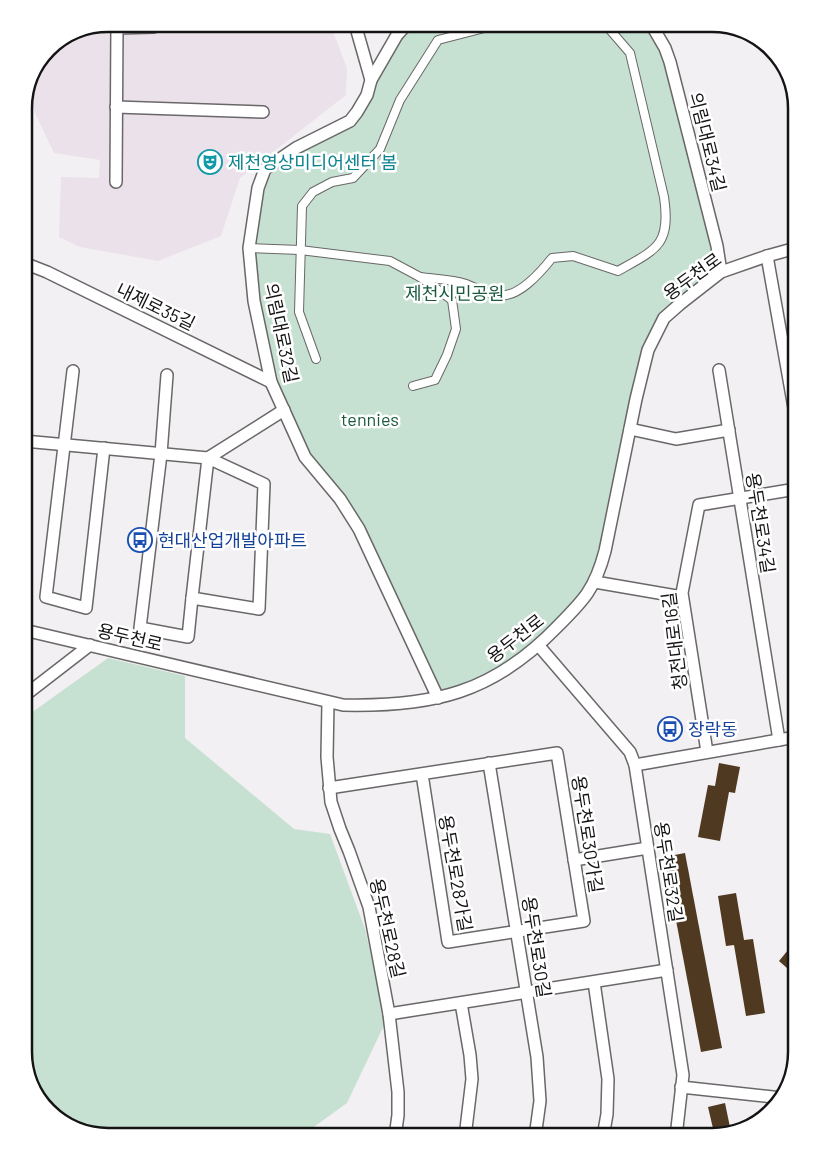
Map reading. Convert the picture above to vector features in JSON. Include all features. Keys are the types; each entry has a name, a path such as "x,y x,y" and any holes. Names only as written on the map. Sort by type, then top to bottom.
{"street":[{"path":"116,182 117,32"},
{"path":"357,32 371,80"},
{"name":"의림대로32길","path":"399,32 371,80 366,95 350,121 296,148 265,169 258,188 248,248 254,301 271,382 305,457 340,499 359,529 438,698"},
{"path":"316,359 299,312 302,206 313,192 332,182 352,178 380,149 400,100 438,40 467,33"},
{"path":"420,277 464,284 496,295 507,296 517,291 541,272 552,258 573,256 618,271 652,251 664,236 667,218 664,197 630,53 613,33"},
{"name":"의림대로34길","path":"657,33 670,62 717,246 721,272"},
{"path":"116,107 263,112"},
{"path":"248,248 300,250 390,261 420,277 452,300 456,329 447,355 435,380 413,386"},
{"name":"용두천로","path":"33,632 343,705 378,706 438,698 476,686 490,679 539,646 583,601 595,582 605,552 636,399 648,350 664,318 721,272 788,250"},
{"path":"767,256 788,374"},
{"name":"내제로35길","path":"33,267 271,382"},
{"name":"용두천로34길","path":"719,370 779,740"},
{"path":"73,372 66,445 46,597 86,608 104,448"},
{"path":"166,375 161,454 140,628 188,637 208,458"},
{"path":"208,458 284,410"},
{"path":"630,430 676,439 729,430"},
{"path":"33,442 208,458 264,484 259,609 192,598"},
{"name":"청전대로16길","path":"707,752 682,597 699,505 788,489"},
{"path":"595,582 682,597"},
{"path":"33,689 90,645"},
{"name":"용두천로32길","path":"539,646 630,752 635,765 683,1075 677,1128"},
{"name":"용두천로28길","path":"328,702 327,757 333,811 369,907 389,1014 398,1092 396,1128"},
{"path":"635,765 788,738"},
{"name":"용두천로30가길","path":"489,763 557,753 584,921 516,931"},
{"path":"330,788 489,763"},
{"name":"용두천로30길","path":"489,763 540,1080 540,1101 536,1128"},
{"name":"용두천로28가길","path":"422,774 448,942 516,931"},
{"path":"574,860 648,848"},
{"path":"389,1014 667,970"},
{"path":"594,982 608,1080 605,1128"},
{"path":"461,1003 472,1079 465,1128"},
{"path":"681,1087 773,1097"}],"shaded area":[{"path":"108,32 333,32 347,68 346,95 240,178 221,236 158,261 80,247 59,237 61,177 99,178 100,160 54,153 33,109 35,88 48,62 58,51 79,38"}],"green space":[{"name":"제천시민공원","path":"407,32 650,33 661,50 665,64 711,244 715,270 677,302 643,356 630,397 625,436 601,549 587,587 535,643 488,673 439,693 359,529 305,457 271,382 254,301 253,248 265,189 272,170 303,150 356,122 399,41"},
{"path":"108,658 185,676 185,738 294,829 330,834 365,929 386,1021 347,1103 312,1128 103,1128 79,1123 62,1113 48,1099 38,1082 33,1063 33,712"}],"building":[{"path":"719,763 740,767 735,793 729,792 720,841 698,837 708,785 715,786"},
{"path":"685,853 722,1048 701,1052 664,857"},
{"path":"736,893 744,940 753,939 765,1013 746,1016 734,945 726,946 718,896"},
{"path":"788,950 788,969 779,961"},
{"path":"725,1103 730,1126 713,1128 708,1107"}],"place":[{"name":"제천영상미디어센터 봄","path":"210,162"},
{"name":"현대산업개발아파트","path":"140,540"},
{"name":"장락동","path":"670,729"}],"park label":[{"name":"tennies","path":"370,419"}]}
